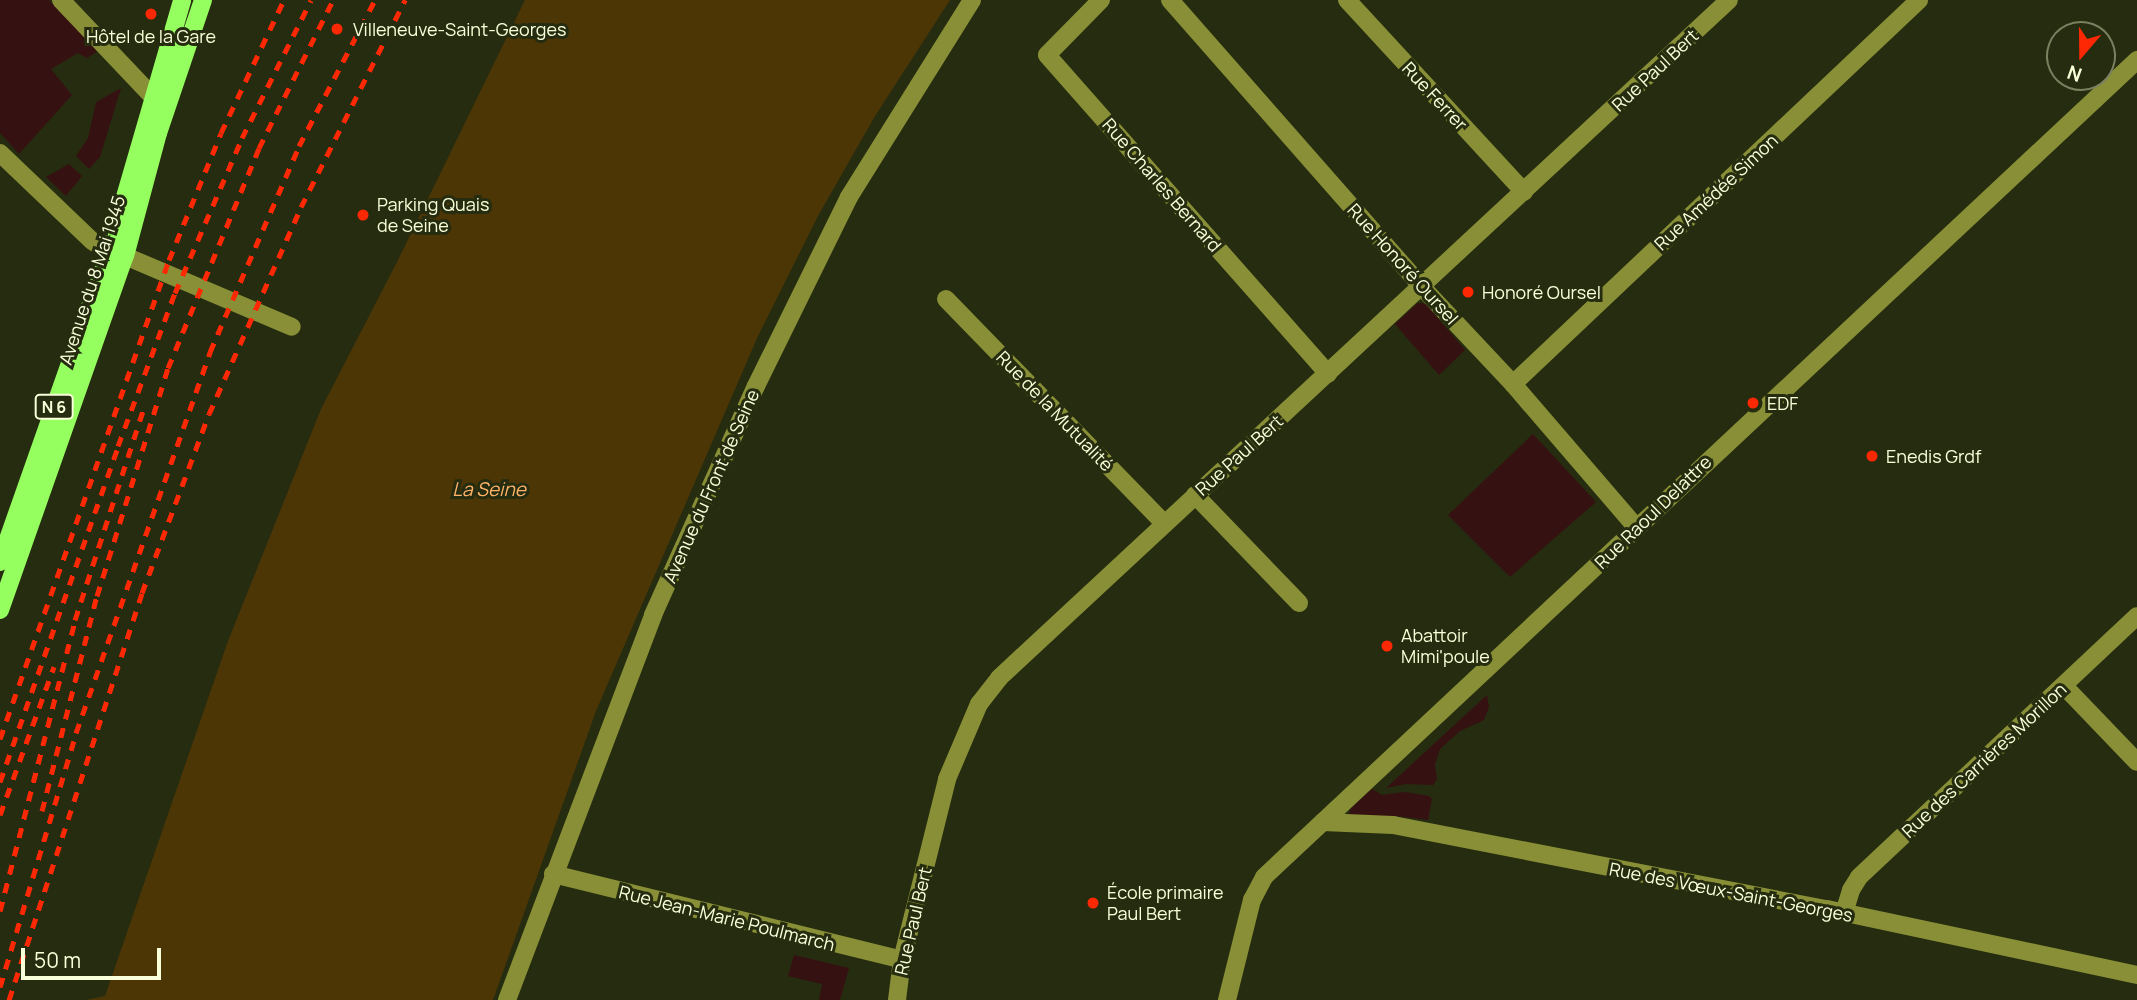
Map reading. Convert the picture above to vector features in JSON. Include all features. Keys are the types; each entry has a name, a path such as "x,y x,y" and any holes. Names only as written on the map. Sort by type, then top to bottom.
{"main road":[{"name":"Avenue du 8 Mai 1945","path":"0,562 117,254 152,96 182,0"},
{"name":"Avenue du 8 Mai 1945","path":"0,610 203,0"}],"street":[{"path":"61,0 152,96"},
{"name":"Avenue du Front de Seine","path":"506,1000 653,615 756,386 849,197 972,0"},
{"name":"Rue Charles Bernard","path":"1101,0 1047,55 1328,374"},
{"name":"Rue Honoré Oursel","path":"1170,0 1421,286 1513,384 1637,528"},
{"name":"Rue Ferrer","path":"1347,0 1524,192"},
{"name":"Rue Paul Bert","path":"897,1000 902,960 947,779 979,704 999,678 1729,0"},
{"name":"Rue Amédée Simon","path":"1513,384 1919,0"},
{"name":"Rue Raoul Delattre","path":"1227,1000 1257,888 1264,877 2137,60"},
{"path":"2,160 92,241 292,327"},
{"name":"Rue de la Mutualité","path":"946,299 1164,523"},
{"path":"1195,495 1299,603"},
{"name":"Rue des Carrières Morillon","path":"1844,913 1851,890 1859,877 2137,616"},
{"path":"2064,686 2137,762"},
{"name":"Rue des Vœux-Saint-Georges","path":"1323,822 1393,825 1844,913 2137,975"},
{"name":"Rue Jean-Marie Poulmarch","path":"553,874 902,960"}],"shaded area":[{"path":"0,0 49,0 98,51 87,58 78,53 51,69 72,95 19,154 0,133"},
{"path":"121,88 100,157 89,169 76,156 88,138 96,102"},
{"path":"69,164 82,176 66,196 46,177"},
{"path":"1418,303 1426,304 1465,350 1439,375 1395,324"},
{"path":"1533,434 1596,502 1510,577 1448,515"},
{"path":"1487,695 1489,707 1484,720 1460,731 1440,749 1435,764 1437,779 1433,785 1406,784 1386,788"},
{"path":"1372,789 1382,795 1405,792 1429,796 1432,799 1428,820 1396,816 1348,817 1351,808"},
{"path":"794,955 849,968 840,1000 819,1000 822,984 788,976"}],"water":[{"name":"La Seine","path":"525,0 950,0 875,116 818,216 758,336 596,711 493,1000 86,1000 105,996 228,641 321,409 397,262"}],"railway":[{"path":"0,739 169,260 221,133 284,0"},
{"path":"0,782 118,446 175,293 242,138 311,0"},
{"path":"42,811 97,596 168,368 259,148 333,0"},
{"path":"0,987 76,733 210,352 299,146 375,0"},
{"path":"9,1000 142,593 209,414 301,207 405,0"},
{"path":"0,911 75,620 145,404"},
{"path":"0,815 54,667"}],"place":[{"name":"Hôtel de la Gare","path":"151,14"},
{"name":"Villeneuve-Saint-Georges","path":"337,29"},
{"name":"Parking Quais de Seine","path":"363,215"},
{"name":"Honoré Oursel","path":"1468,292"},
{"name":"EDF","path":"1753,403"},
{"name":"Enedis Grdf","path":"1872,456"},
{"name":"Abattoir Mimi'poule","path":"1387,646"},
{"name":"École primaire Paul Bert","path":"1093,903"}]}
